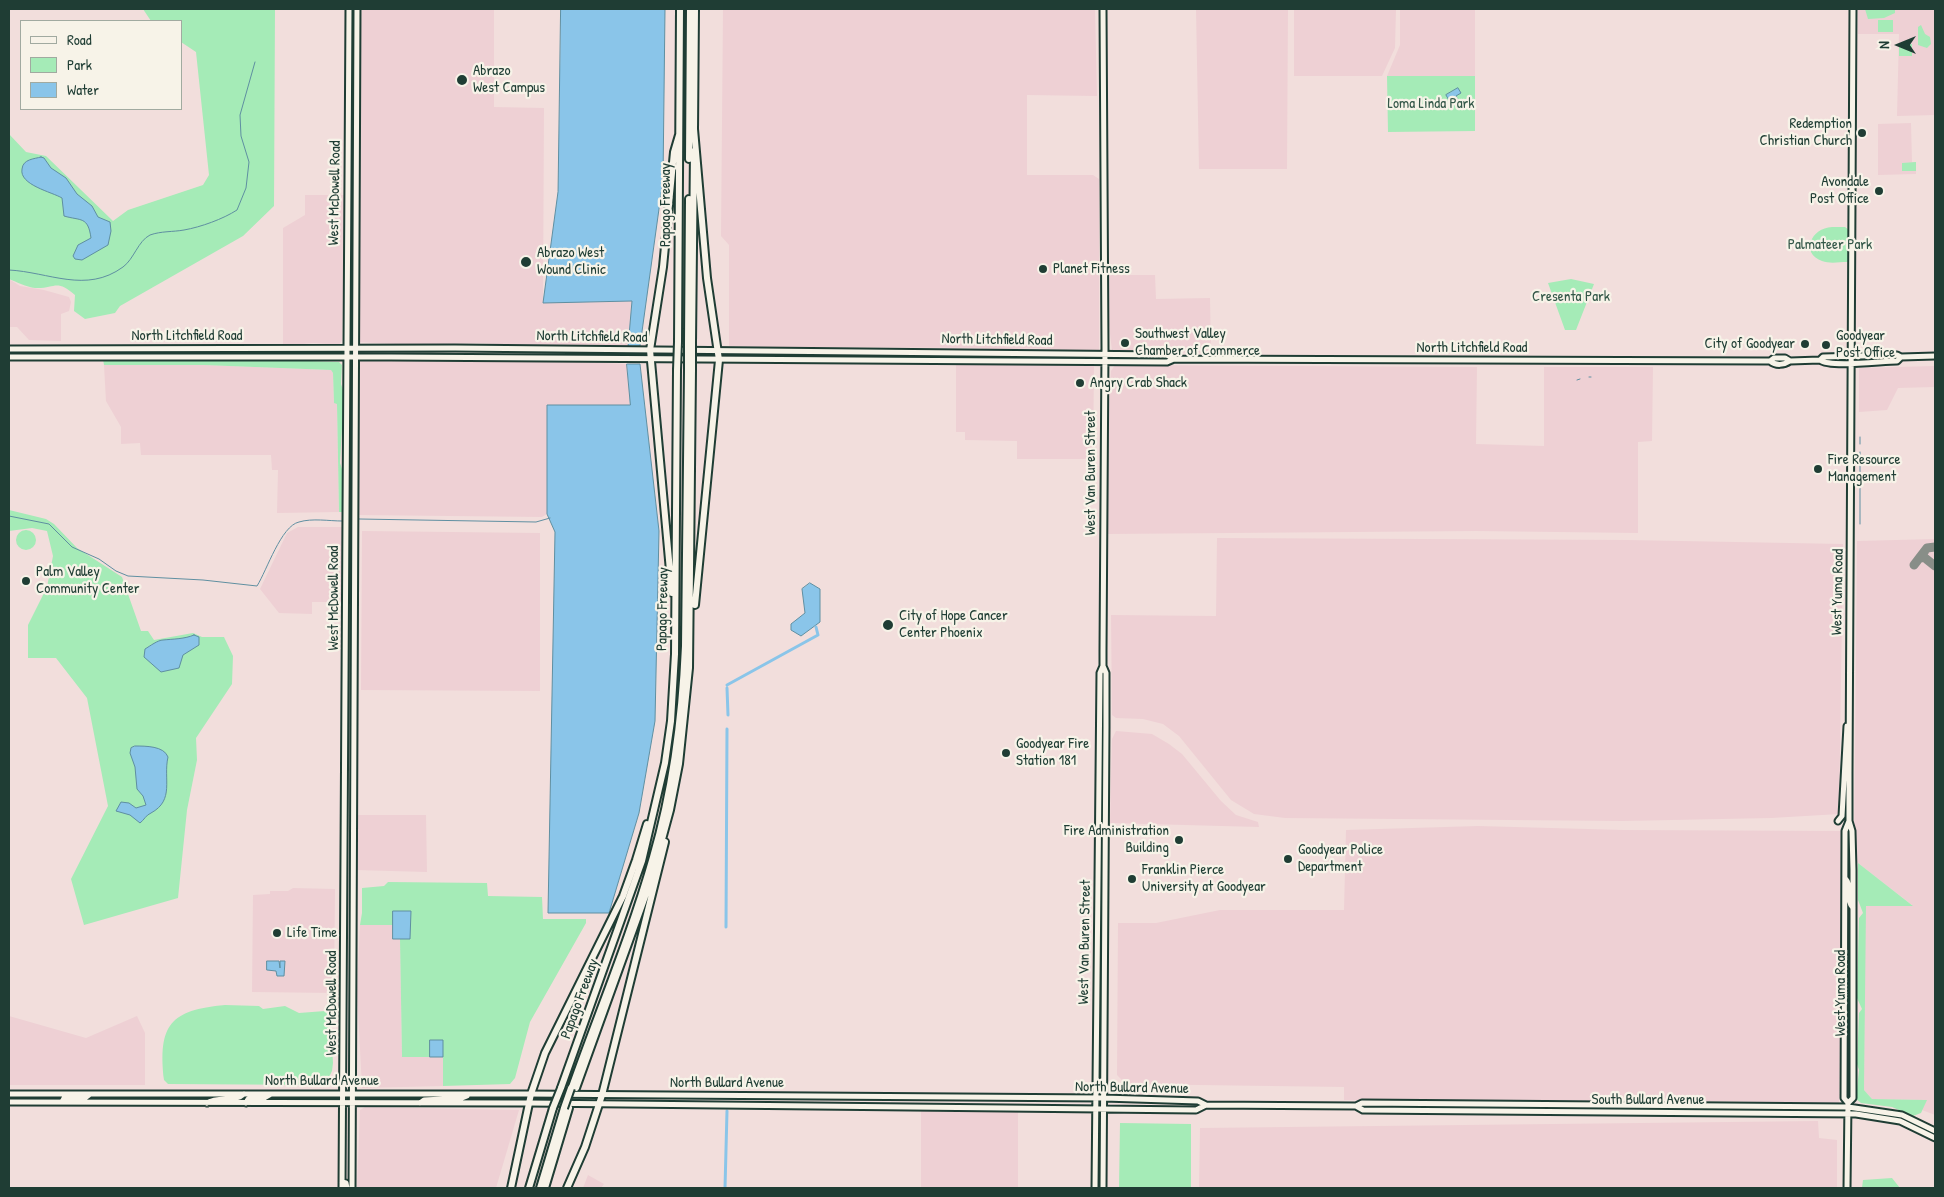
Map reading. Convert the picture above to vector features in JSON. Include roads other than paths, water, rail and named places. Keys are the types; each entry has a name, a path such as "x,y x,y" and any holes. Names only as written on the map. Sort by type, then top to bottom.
{"highway":[{"name":"Papago Freeway","path":"529,1188 554,1108 642,861 658,795 670,721 675,611 672,544 676,520 680,9"},
{"path":"690,9 690,343"},
{"name":"Papago Freeway","path":"544,1188 566,1108 646,894 668,818 685,722 690,651 690,343 695,9"},
{"path":"690,651 694,631 702,520 719,360 707,278 694,129"},
{"path":"672,544 667,520 650,350 665,257 674,152 679,135"},
{"path":"574,1088 653,858 670,787 684,685 689,544"},
{"path":"511,1188 531,1094 550,1042 623,896 652,806 658,795"},
{"path":"567,1188 585,1147 602,1095 665,850 668,818"},
{"path":"540,1188 566,1108"}],"main road":[{"name":"West McDowell Road","path":"342,1188 347,601 346,348 349,9"},
{"name":"West McDowell Road","path":"352,1188 357,9"},
{"name":"West Van Buren Street","path":"1095,1188 1099,727 1100,674 1103,666 1102,9"},
{"name":"West Yuma Road","path":"1847,1188 1848,1105 1844,1098 1845,831 1848,821 1850,691 1854,179 1853,9"},
{"path":"347,246 356,246"},
{"name":"North Litchfield Road","path":"9,349 355,347 1008,352 1167,355 1174,359"},
{"path":"91,357 111,349"},
{"path":"111,357 116,353 136,349"},
{"path":"196,349 196,357"},
{"path":"990,360 994,357 1004,357 1008,352"},
{"path":"1011,360 1016,356 1028,356 1033,353"},
{"name":"North Litchfield Road","path":"9,357 355,357 1104,362 1167,362 1174,359 1770,361 1774,364 1782,364 1790,361 1820,360 1823,357 1897,354 1901,357 1897,361 1824,363 1820,360"},
{"path":"1901,357 1935,356"},
{"path":"347,534 354,533"},
{"path":"347,601 354,601"},
{"name":"West Van Buren Street","path":"1103,666 1106,673 1103,1188"},
{"path":"346,672 353,672"},
{"path":"1838,821 1842,816 1850,691"},
{"path":"1099,727 1106,727"},
{"name":"West Yuma Road","path":"1848,821 1852,831 1853,908 1853,1098 1848,1105"},
{"path":"1099,829 1102,833 1102,842 1105,848"},
{"path":"1845,877 1849,883 1850,903 1853,908"},
{"name":"North Bullard Avenue","path":"9,1094 531,1094 1104,1098 1198,1101 1206,1105"},
{"path":"62,1102 64,1098 85,1098 90,1094"},
{"path":"207,1103 213,1099 239,1098 244,1094"},
{"path":"246,1103 248,1099 264,1098 272,1094"},
{"path":"420,1103 424,1100 462,1098 470,1094"},
{"path":"788,1105 800,1102 821,1102 826,1097"},
{"name":"North Bullard Avenue","path":"9,1102 529,1102 1198,1110 1206,1105"},
{"name":"South Bullard Avenue","path":"1206,1105 1356,1106 1369,1103 1848,1105 1902,1115 1935,1131"},
{"name":"South Bullard Avenue","path":"1356,1106 1363,1110 1848,1114 1886,1117 1917,1128 1935,1138"},
{"path":"342,1182 346,1183 347,1188"}],"water":[{"path":"561,9 665,9 663,180 640,346 628,347 632,301 543,303 558,192"},
{"path":"1458,88 1461,93 1456,96 1458,100 1451,104 1446,95"},
{"path":"41,157 44,158 51,168 66,178 77,194 92,206 98,217 110,222 111,231 108,245 82,260 75,259 73,256 78,245 91,238 86,223 79,219 64,216 62,198 31,184 22,175 24,163"},
{"path":"627,364 640,364 659,531 655,721 639,813 609,913 548,913 555,532 547,514 547,405 630,405"},
{"path":"810,583 820,589 820,622 801,636 791,630 791,624 805,613 802,589"},
{"path":"194,635 199,637 199,645 183,655 179,668 161,672 144,657 145,649 159,641"},
{"path":"135,746 159,749 166,753 168,757 166,795 158,808 140,823 130,815 116,811 121,802 129,803 136,808 146,805 143,796 137,789 135,767 130,753 131,748"},
{"path":"393,911 411,911 410,939 393,939"},
{"path":"267,961 279,961 280,968 280,961 285,961 284,976 277,976 276,971 267,970"},
{"path":"430,1040 443,1040 443,1057 430,1057"}],"waterway":[{"path":"9,270 67,279 95,279 109,275 127,264 142,241 150,235 197,227 237,210 246,188 249,162 241,136 240,115 255,62"},
{"path":"1860,437 1860,444"},
{"path":"1860,452 1860,524"},
{"path":"9,516 49,524 72,547 99,559 116,571 128,576 203,580 257,586 280,540 292,525 309,520 342,521"},
{"path":"359,519 536,522 550,518"},
{"path":"727,685 818,635 816,627"},
{"path":"727,688 728,715"},
{"path":"726,927 727,729"},
{"path":"725,1188 727,1111"}],"place":[{"name":"Abrazo West Campus","path":"462,80"},
{"name":"Redemption Christian Church","path":"1862,133"},
{"name":"Avondale Post Office","path":"1879,191"},
{"name":"Abrazo West Wound Clinic","path":"526,262"},
{"name":"Planet Fitness","path":"1043,269"},
{"name":"Southwest Valley Chamber of Commerce","path":"1125,343"},
{"name":"City of Goodyear","path":"1805,344"},
{"name":"Goodyear Post Office","path":"1826,345"},
{"name":"Angry Crab Shack","path":"1080,383"},
{"name":"Fire Resource Management","path":"1818,469"},
{"name":"Palm Valley Community Center","path":"26,581"},
{"name":"City of Hope Cancer Center Phoenix","path":"888,625"},
{"name":"Goodyear Fire Station 181","path":"1006,753"},
{"name":"Fire Administration Building","path":"1179,840"},
{"name":"Goodyear Police Department","path":"1288,859"},
{"name":"Franklin Pierce University at Goodyear","path":"1132,879"},
{"name":"Life Time","path":"277,933"}],"park label":[{"name":"Loma Linda Park","path":"1431,104"},
{"name":"Palmateer Park","path":"1830,245"},
{"name":"Cresenta Park","path":"1571,297"}]}
